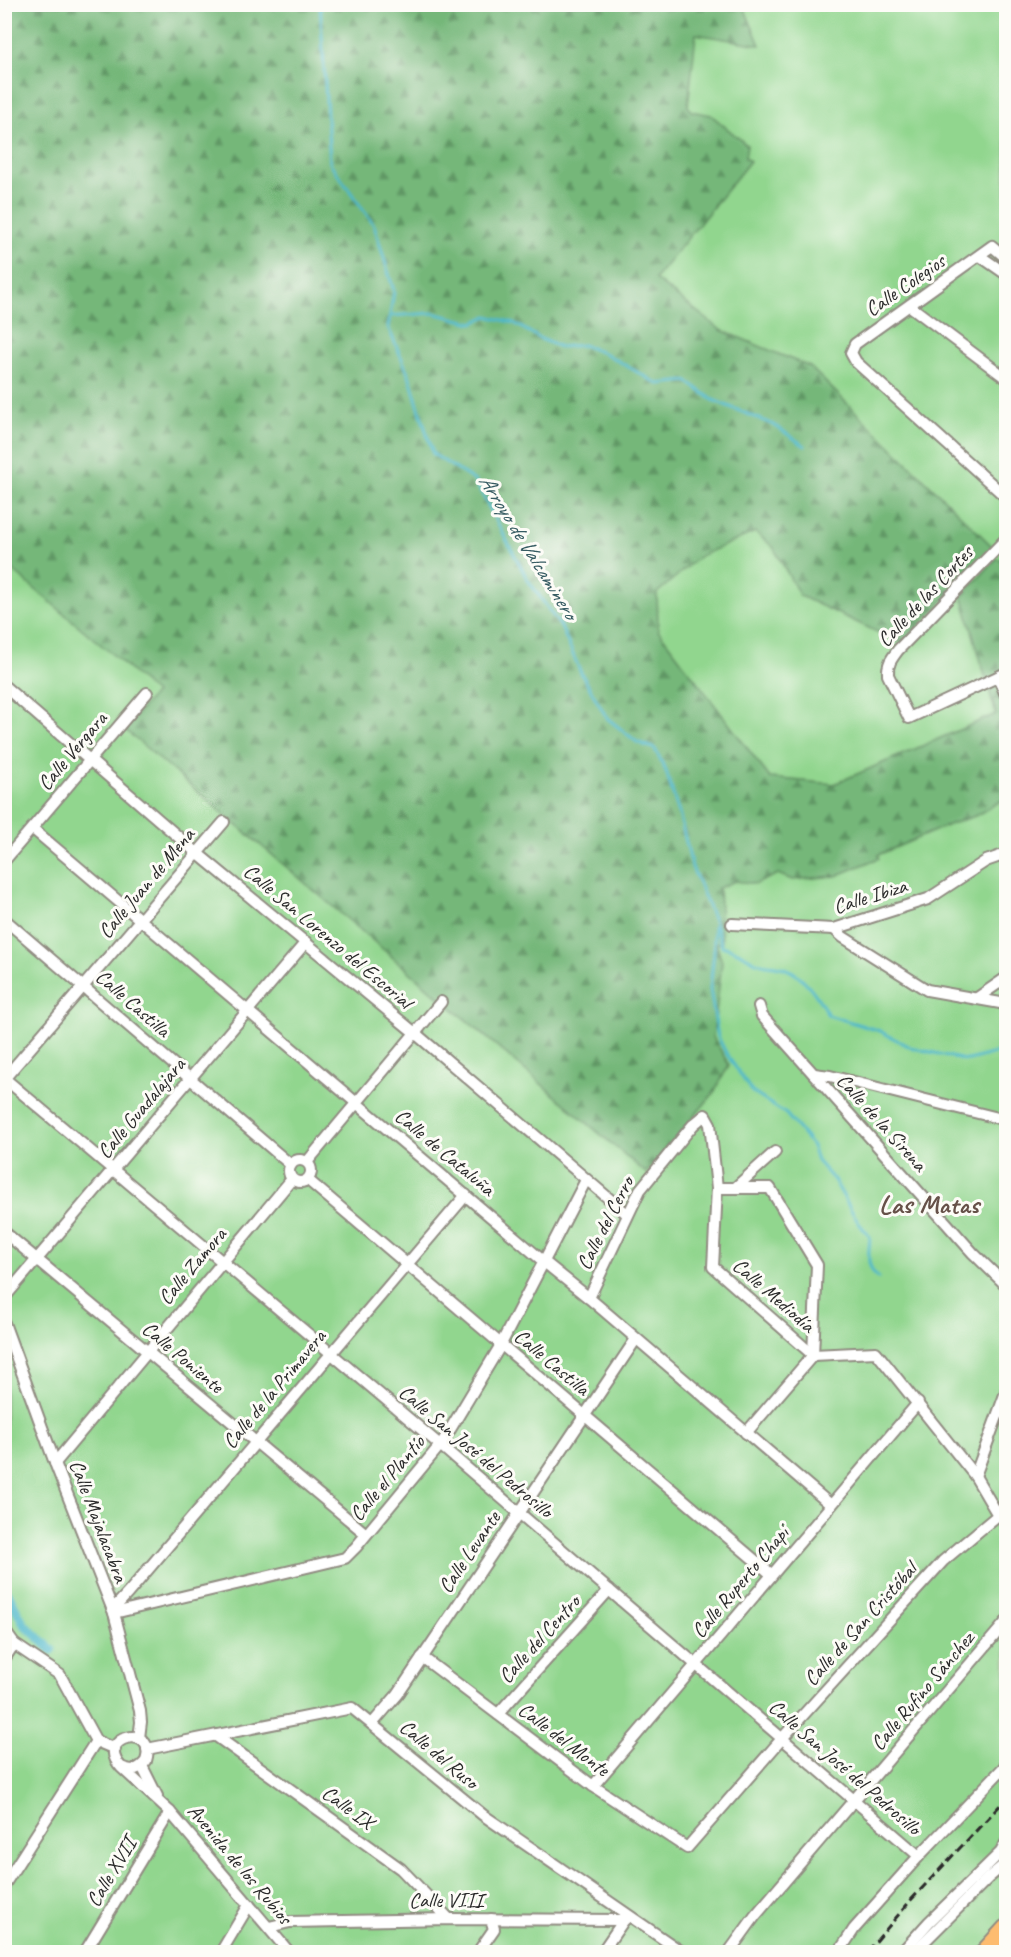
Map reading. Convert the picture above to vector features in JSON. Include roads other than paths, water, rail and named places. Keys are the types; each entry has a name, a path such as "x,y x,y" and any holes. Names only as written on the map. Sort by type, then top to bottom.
{"highway":[{"path":"984,1953 1006,1928"}],"street":[{"name":"Calle Colegios","path":"1006,258 993,246 855,344 851,353 856,362 1006,497"},
{"path":"980,256 1006,274"},
{"path":"910,306 1006,378"},
{"name":"Calle de las Cortes","path":"1002,675 909,718 888,675 889,663 898,650 1006,539"},
{"path":"1002,675 1006,695"},
{"name":"Calle San Lorenzo del Escorial","path":"6,690 627,1214"},
{"name":"Calle Vergara","path":"4,861 147,693"},
{"name":"Calle Juan de Mena","path":"5,1078 224,822"},
{"name":"Calle de Cataluña","path":"33,828 543,1261 590,1298 831,1505"},
{"name":"Calle Ibiza","path":"732,924 834,929 928,899 986,861 1006,854"},
{"name":"Calle Castilla","path":"4,919 291,1165"},
{"path":"834,929 927,990 1006,1004"},
{"name":"Calle Guadalajara","path":"4,1298 250,1011 306,942"},
{"path":"977,998 1006,978"},
{"path":"307,1162 441,1002"},
{"name":"Calle de la Sirena","path":"759,1006 762,1016 973,1253 1006,1286"},
{"path":"814,1074 1006,1120"},
{"name":"Calle San José del Pedrosillo","path":"5,1078 440,1445 919,1856"},
{"name":"Calle Mediodía","path":"705,1115 710,1124 717,1188 713,1268 813,1355 876,1352 975,1476 998,1515"},
{"name":"Calle del Cerro","path":"590,1298 640,1190 693,1125 705,1115"},
{"path":"735,1188 775,1152"},
{"path":"298,1160 307,1162 311,1171 308,1180 300,1183 292,1179 289,1172 291,1165 298,1160"},
{"name":"Calle Zamora","path":"55,1463 292,1179"},
{"name":"Calle Castilla","path":"308,1180 771,1574"},
{"name":"Calle el Plantío","path":"113,1610 345,1558 440,1445 500,1345 586,1180"},
{"path":"717,1188 770,1188 818,1264 813,1355 746,1433"},
{"name":"Calle de la Primavera","path":"113,1610 465,1195"},
{"name":"Calle Poniente","path":"4,1232 366,1534"},
{"name":"Calle Majalacabra","path":"4,1323 55,1463 113,1610 140,1711 141,1722 138,1738"},
{"name":"Calle Levante","path":"372,1724 398,1694 636,1339"},
{"path":"975,1476 1006,1392"},
{"name":"Calle Ruperto Chapí","path":"593,1786 918,1403"},
{"name":"Calle de San Cristóbal","path":"687,1848 783,1738 944,1561 998,1515"},
{"name":"Calle del Centro","path":"498,1714 609,1590"},
{"name":"Calle Rufino Sánchez","path":"729,1953 755,1916 1006,1622"},
{"path":"4,1630 14,1644 60,1675 96,1741 115,1749 118,1742 124,1738 138,1738 144,1743 147,1749 146,1761 142,1766 132,1770 121,1767"},
{"path":"4,1659 14,1644"},
{"name":"Calle del Monte","path":"422,1657 593,1786 687,1848"},
{"name":"Calle del Ruso","path":"147,1749 352,1707 483,1815 675,1951"},
{"name":"Calle IX","path":"216,1736 401,1869 449,1919"},
{"path":"4,1885 96,1741"},
{"name":"Avenida de los Rubios","path":"115,1749 117,1762 121,1767 170,1812 290,1953"},
{"path":"839,1953 854,1929 919,1856 1006,1765"},
{"name":"Avenida de los Rubios","path":"142,1766 159,1801"},
{"name":"Calle XVII","path":"85,1953 170,1812"},
{"path":"902,1953 929,1922 1001,1852 1006,1843"},
{"path":"914,1953 988,1878 1006,1863"},
{"path":"220,1953 249,1905"},
{"path":"605,1951 626,1918"},
{"name":"Calle VIII","path":"269,1927 290,1922 626,1918"},
{"path":"478,1953 494,1929 491,1919"}],"waterway":[{"name":"Arroyo de Valcaminero","path":"320,4 330,163 374,225 394,291 388,327 409,375 433,454 475,481 528,580 561,627 581,673 607,718 637,742 655,749 666,771 692,867 722,946 756,962 792,971 810,987 828,1015 880,1031 910,1047 964,1060 1006,1050"},
{"path":"390,316 433,313 473,323 487,316 514,323 560,347 583,345 606,354 658,384 687,381 713,400 774,425 805,446"},
{"path":"714,925 710,989 718,1037 752,1092 786,1114 812,1146 817,1161 834,1180 858,1222 870,1237 869,1264 878,1278"},
{"path":"8,1593 24,1624 52,1650"}],"railway":[{"path":"867,1952 911,1900 1006,1799"}],"district":[{"name":"Las Matas","path":"929,1204"}]}
